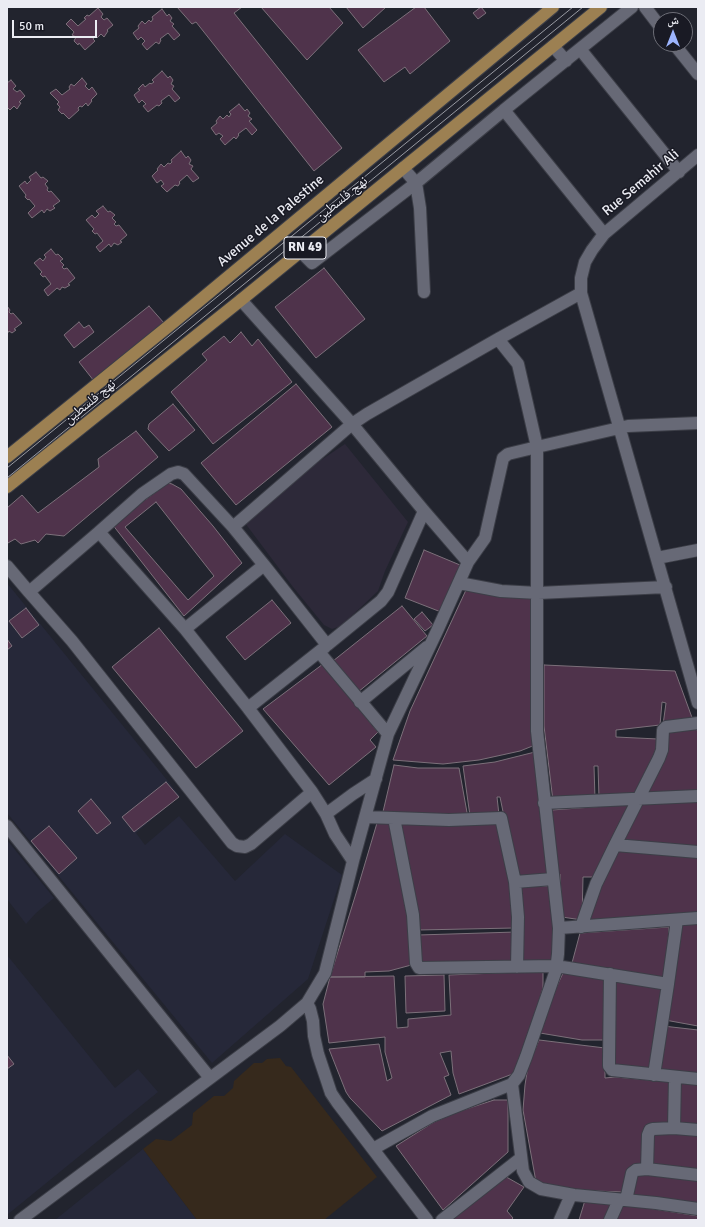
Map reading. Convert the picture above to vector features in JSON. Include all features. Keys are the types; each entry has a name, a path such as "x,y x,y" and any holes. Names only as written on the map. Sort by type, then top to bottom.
{"main road":[{"name":"Avenue de la Palestine","path":"7,457 175,321 553,7"},
{"name":"نهج فلسطين","path":"7,487 301,252 601,7"}],"street":[{"path":"301,252 312,263 416,183 632,7"},
{"path":"645,7 653,18"},
{"path":"553,46 566,61"},
{"path":"580,49 679,172"},
{"path":"680,52 698,74"},
{"path":"504,110 604,234"},
{"name":"Rue Semahir Ali","path":"698,156 604,234 585,262 580,278 581,293 619,428 657,558 694,674 698,703"},
{"path":"403,168 416,183 420,208 424,292"},
{"path":"232,527 352,424 498,339 581,293"},
{"path":"241,300 352,424 468,562"},
{"path":"373,1149 432,1116 512,1084 519,1075 526,1057 556,970 559,928 537,731 537,447 518,364 498,339"},
{"path":"20,1220 280,1026 306,1003 316,988 324,974 388,734 468,562 486,538 503,458 508,454 628,426 698,422"},
{"path":"29,592 142,494 171,474 178,472 184,474 264,565 360,702 388,734"},
{"path":"248,708 381,601 388,592 424,511"},
{"path":"99,532 185,630 248,708 312,792 326,814 335,834 353,861"},
{"path":"657,558 698,550"},
{"path":"185,630 264,565"},
{"path":"7,566 72,641 232,843 237,846 245,847 251,844 312,792"},
{"path":"459,584 501,591 538,593 666,587"},
{"path":"360,702 430,644"},
{"path":"581,927 596,884 660,758 662,750 662,733 664,728 698,723"},
{"path":"326,814 376,779"},
{"path":"544,803 698,796"},
{"path":"365,817 449,820 500,818 502,820 515,882 518,917 517,966"},
{"path":"394,818 413,915 417,966 419,968 556,966 668,984"},
{"path":"7,826 210,1078"},
{"path":"615,845 698,852"},
{"path":"515,882 553,879"},
{"path":"559,928 698,918"},
{"path":"654,1075 677,920"},
{"path":"610,974 610,1066 612,1070 698,1079"},
{"path":"306,1003 310,1009 318,1054 331,1093 427,1220"},
{"path":"674,1128 675,1077"},
{"path":"512,1084 523,1171 529,1182 542,1189 571,1194 698,1209"},
{"path":"647,1169 649,1132 653,1128 698,1130"},
{"path":"442,1220 521,1158"},
{"path":"610,1220 622,1200 632,1173 636,1170 647,1169 698,1175"},
{"path":"560,1220 571,1194"}],"shaded area":[{"path":"345,444 408,522 385,571 378,591 341,626 332,629 324,625 293,587 245,523 309,468"},
{"path":"7,583 180,796 136,833 145,845 179,816 235,881 285,834 342,875 308,979 212,1063 7,813"},
{"path":"7,840 54,898 36,913 26,924 7,899"},
{"path":"7,955 115,1088 138,1069 158,1092 7,1215"},
{"path":"280,1058 286,1066 291,1067 377,1177 324,1220 197,1220 143,1149 156,1139 171,1141 192,1125 193,1113 214,1096 224,1096 233,1088 234,1081 254,1063 262,1063 267,1059"},
{"path":"143,1149 197,1220 55,1220"}],"building":[{"path":"177,7 242,7 234,13 342,148 314,171 196,22 192,24"},
{"path":"261,7 329,7 343,23 307,60"},
{"path":"346,7 386,7 363,28"},
{"path":"416,7 424,7 450,41 410,74 405,67 384,82 358,50"},
{"path":"481,7 486,13 478,19 473,13"},
{"path":"98,8 103,14 101,17 104,20 107,18 113,25 107,30 108,31 104,37 101,34 97,38 95,36 93,39 95,41 85,50 79,43 78,45 74,41 76,37 72,35 74,32 66,24 71,19 78,26 86,19 84,18 87,15 89,16"},
{"path":"162,9 167,16 169,14 172,18 170,21 174,24 172,26 180,35 174,40 168,33 160,39 159,44 156,42 147,50 142,44 145,41 141,37 138,40 133,33 139,28 138,26 142,21 145,24 149,20 151,22 153,19 152,17"},
{"path":"162,71 168,78 170,76 173,80 171,84 174,86 172,89 180,98 175,102 169,95 161,101 162,103 159,106 157,105 148,112 143,106 146,104 142,100 139,103 134,95 140,90 138,89 143,84 145,87 154,82 152,80"},
{"path":"82,78 87,84 85,86 89,90 92,87 97,94 88,106 86,103 82,107 80,106 78,108 79,110 69,119 58,110 60,107 57,104 59,102 50,93 56,89 62,95 70,89 69,87 71,84 74,86"},
{"path":"11,80 16,86 13,89 17,92 20,90 25,96 19,102 21,103 17,109 14,106 10,110 8,108 7,110 7,83"},
{"path":"239,104 245,111 247,109 250,113 248,116 252,119 249,121 257,130 252,135 246,128 238,134 239,135 236,139 234,137 225,145 220,139 223,136 219,133 216,135 211,128 217,123 216,121 220,116 223,119 227,115 229,117 231,114 229,112"},
{"path":"181,151 186,158 188,156 191,160 189,164 193,166 191,169 199,178 193,182 187,175 179,182 180,183 178,186 175,185 167,192 161,186 164,184 161,180 157,183 152,176 161,164 164,167 168,163 170,164 172,162 171,160"},
{"path":"36,172 41,178 43,177 48,181 45,184 48,188 47,190 49,192 51,191 60,201 53,206 55,208 50,211 47,209 44,213 42,210 32,218 28,213 35,206 25,197 26,195 19,186 25,181 27,184 31,180 29,177"},
{"path":"103,206 108,212 110,211 115,215 112,218 116,222 114,224 116,226 119,225 127,235 118,245 114,243 111,247 109,244 100,252 96,247 103,241 97,233 95,234 92,231 94,229 86,220 92,215 95,218 99,214 96,211"},
{"path":"51,249 56,255 58,254 63,259 60,261 64,265 62,267 64,269 67,268 75,278 68,284 70,285 65,288 62,287 60,290 57,288 48,296 44,290 51,284 45,276 43,277 40,274 42,272 34,263 40,258 43,261 46,257 44,255"},
{"path":"324,268 365,319 316,358 275,307"},
{"path":"7,306 10,310 9,312 11,314 13,313 22,323 14,329 16,330 12,333 9,331 7,334"},
{"path":"149,306 164,323 94,381 79,362"},
{"path":"79,322 84,328 89,325 94,332 74,348 64,335"},
{"path":"241,332 252,346 258,339 292,382 213,444 171,392 207,360 202,354 224,336 230,343"},
{"path":"296,384 332,427 236,505 201,463"},
{"path":"173,404 195,430 169,451 148,429 149,424"},
{"path":"136,431 158,457 64,536 46,534 38,543 35,540 21,544 15,539 8,543 7,542 7,508 22,495 38,513 99,467 98,459"},
{"path":"168,483 181,489 242,563 184,616 112,524"},
{"path":"156,502 214,576 188,600 125,527"},
{"path":"424,550 460,565 441,612 405,598"},
{"path":"466,590 533,598 535,745 520,751 479,760 443,764 393,760 410,711"},
{"path":"272,600 291,623 245,660 226,637"},
{"path":"402,606 427,636 358,692 333,661"},
{"path":"26,608 39,625 22,638 9,621"},
{"path":"422,612 433,625 425,631 414,619"},
{"path":"159,628 243,731 196,768 112,667"},
{"path":"7,639 12,646 7,650"},
{"path":"323,664 378,732 370,740 376,747 329,785 263,709"},
{"path":"544,665 675,671 694,723 663,725 666,703 662,702 660,725 616,730 616,737 658,739 650,774 638,797 599,798 598,766 594,766 595,799 553,801 544,726"},
{"path":"696,726 698,733 698,794 643,796 664,730"},
{"path":"539,751 550,875 517,880 500,797 497,797 499,815 470,816 463,766 495,762"},
{"path":"394,765 418,768 459,768 468,818 382,816"},
{"path":"166,782 179,797 134,832 122,817"},
{"path":"91,799 111,823 97,834 78,811"},
{"path":"698,801 698,847 621,843 640,804"},
{"path":"632,804 598,877 583,877 582,920 562,917 560,874 555,874 552,810"},
{"path":"400,821 500,821 514,907 514,928 418,930"},
{"path":"377,823 392,823 411,920 415,964 389,971 365,972 365,977 330,977 358,887"},
{"path":"49,826 77,858 59,874 31,841"},
{"path":"617,848 698,854 698,913 587,920"},
{"path":"519,886 551,886 554,915 554,963 522,963"},
{"path":"698,923 698,1026 665,1020 681,924"},
{"path":"669,927 666,978 572,963 580,933"},
{"path":"516,932 513,964 421,966 418,935"},
{"path":"543,971 543,988 518,1072 459,1094 453,1073 451,1051 440,1053 449,1075 444,1077 451,1095 382,1131 346,1092 329,1049 379,1044 387,1081 392,1078 385,1052 385,1037 329,1043 323,1004 330,977 394,976 397,1028 408,1027 408,1019 451,1015 449,975"},
{"path":"564,971 607,978 606,1040 582,1040 540,1033 548,1005"},
{"path":"444,975 445,1011 406,1013 405,976"},
{"path":"615,978 665,989 651,1069 613,1066"},
{"path":"663,1026 698,1030 698,1076 658,1073"},
{"path":"539,1040 605,1048 605,1078 615,1077 674,1082 672,1127 646,1127 644,1164 623,1192 565,1190 536,1182 523,1110 528,1066"},
{"path":"7,1055 14,1064 7,1069"},
{"path":"679,1083 698,1084 698,1129 676,1127"},
{"path":"494,1100 508,1100 508,1152 443,1210 396,1146 434,1122 457,1112"},
{"path":"656,1133 698,1135 698,1174 650,1168 651,1139"},
{"path":"636,1172 698,1179 698,1206 665,1202 631,1194"},
{"path":"501,1174 524,1187 507,1211 513,1218 511,1220 451,1220"},
{"path":"586,1197 614,1201 608,1220 579,1220"},
{"path":"617,1203 698,1216 698,1220 612,1220"}],"tram line":[{"path":"7,468 573,7"},
{"path":"7,478 583,7"}]}
